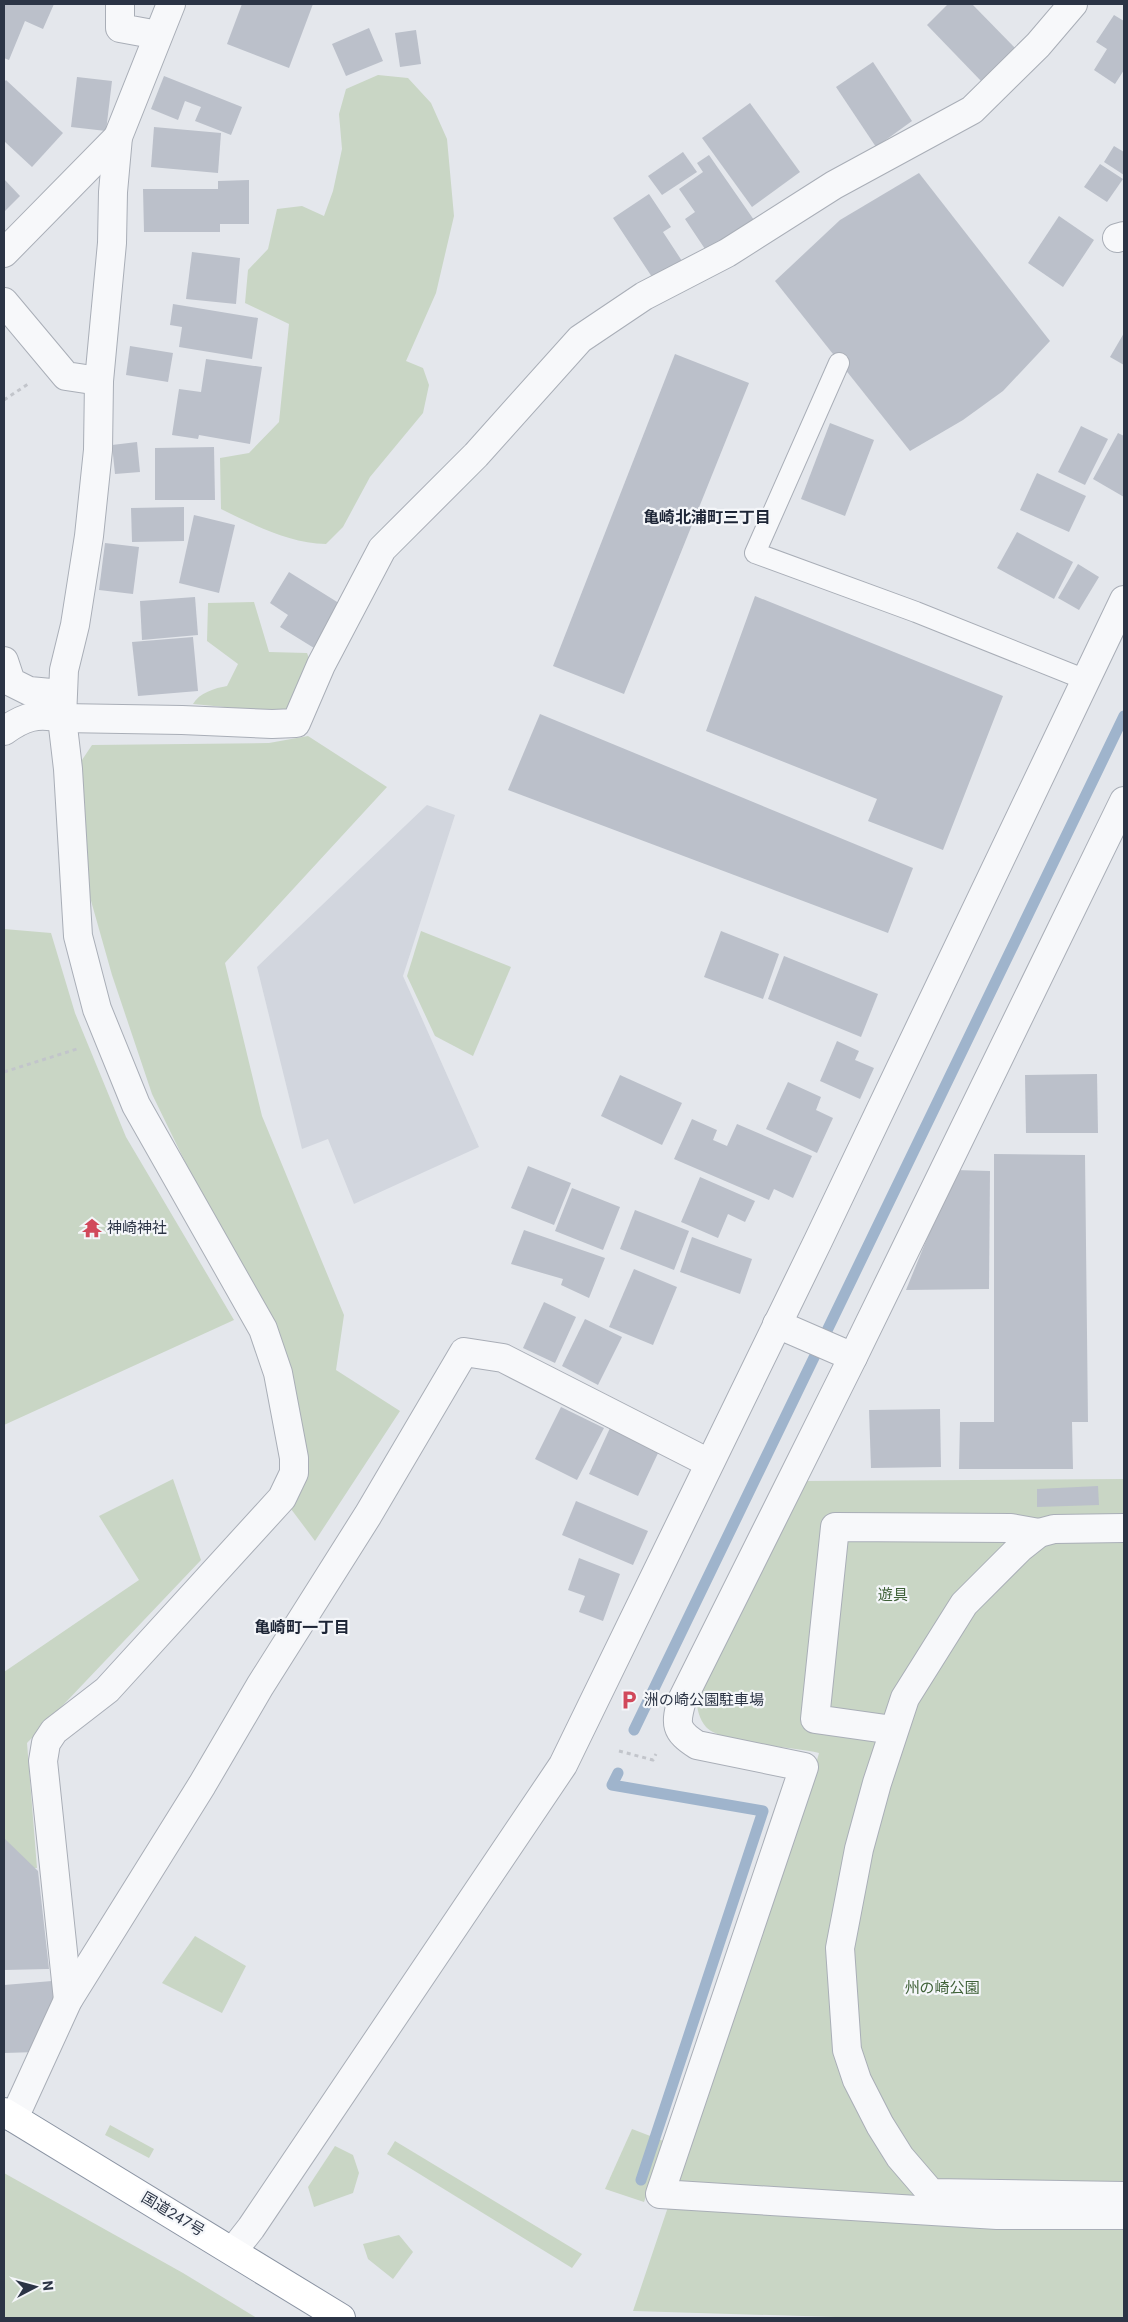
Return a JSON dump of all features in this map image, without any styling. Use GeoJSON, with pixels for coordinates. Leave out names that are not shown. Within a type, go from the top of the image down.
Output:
{"type":"FeatureCollection","features":[{"type":"Feature","properties":{"kind":"highway","name":"国道247号"},"geometry":{"type":"LineString","coordinates":[[9,2115],[341,2318]]}},
{"type":"Feature","properties":{"kind":"street"},"geometry":{"type":"LineString","coordinates":[[120,4],[120,28],[158,35]]}},
{"type":"Feature","properties":{"kind":"street"},"geometry":{"type":"LineString","coordinates":[[68,2000],[43,1761],[46,1743],[54,1731],[107,1690],[282,1498],[294,1474],[294,1458],[278,1373],[263,1329],[189,1202],[136,1105],[108,1039],[78,936],[68,769],[62,706],[64,670],[75,625],[89,536],[98,450],[99,381],[112,243],[112,192],[118,137],[171,4]]}},
{"type":"Feature","properties":{"kind":"street"},"geometry":{"type":"LineString","coordinates":[[4,662],[11,682],[62,706],[182,720],[272,724],[296,723],[321,665],[382,550],[476,455],[580,339],[644,296],[726,254],[834,185],[972,110],[1038,45],[1073,4]]}},
{"type":"Feature","properties":{"kind":"street"},"geometry":{"type":"LineString","coordinates":[[4,253],[118,137]]}},
{"type":"Feature","properties":{"kind":"street"},"geometry":{"type":"LineString","coordinates":[[4,302],[66,376],[99,381]]}},
{"type":"Feature","properties":{"kind":"street"},"geometry":{"type":"LineString","coordinates":[[233,2251],[257,2219],[563,1765],[1124,600]]}},
{"type":"Feature","properties":{"kind":"street"},"geometry":{"type":"LineString","coordinates":[[4,730],[21,719],[44,714],[62,706]]}},
{"type":"Feature","properties":{"kind":"street"},"geometry":{"type":"LineString","coordinates":[[1124,801],[839,1351],[682,1700],[678,1715],[678,1728],[684,1737],[697,1745],[804,1767],[660,2194],[997,2215],[1124,2215]]}},
{"type":"Feature","properties":{"kind":"street"},"geometry":{"type":"LineString","coordinates":[[777,1324],[839,1351]]}},
{"type":"Feature","properties":{"kind":"street"},"geometry":{"type":"LineString","coordinates":[[9,2115],[68,2000],[202,1785],[260,1686],[368,1515],[464,1352],[503,1358],[709,1463]]}},
{"type":"Feature","properties":{"kind":"street"},"geometry":{"type":"LineString","coordinates":[[893,1730],[815,1719],[835,1527],[1011,1528],[1039,1533]]}},
{"type":"Feature","properties":{"kind":"street"},"geometry":{"type":"LineString","coordinates":[[1124,1528],[1054,1528],[1039,1533],[1020,1548],[964,1604],[905,1698],[893,1730],[867,1780],[859,1849],[840,1948],[840,1972],[848,2050],[857,2080],[880,2125],[900,2157],[931,2193],[1124,2196]]}},
{"type":"Feature","properties":{"kind":"lane"},"geometry":{"type":"LineString","coordinates":[[840,363],[755,552],[916,612],[1086,680]]}},
{"type":"Feature","properties":{"kind":"path"},"geometry":{"type":"LineString","coordinates":[[4,1072],[108,1039]]}},
{"type":"Feature","properties":{"kind":"path"},"geometry":{"type":"LineString","coordinates":[[619,1751],[641,1757]]}},
{"type":"Feature","properties":{"kind":"shaded area"},"geometry":{"type":"Polygon","coordinates":[[[427,805],[455,815],[403,976],[479,1147],[354,1204],[328,1139],[302,1149],[257,967],[427,805]]]}},
{"type":"Feature","properties":{"kind":"green space"},"geometry":{"type":"Polygon","coordinates":[[[378,75],[408,78],[431,103],[447,139],[454,216],[436,293],[406,361],[423,368],[429,385],[423,413],[370,477],[343,527],[326,544],[312,543],[285,537],[221,509],[220,458],[249,453],[279,422],[289,324],[245,303],[248,270],[268,249],[277,209],[302,206],[324,216],[333,191],[342,149],[339,114],[346,89],[378,75]]]}},
{"type":"Feature","properties":{"kind":"green space"},"geometry":{"type":"Polygon","coordinates":[[[254,602],[269,652],[307,653],[312,666],[288,713],[193,704],[203,694],[227,686],[238,664],[207,641],[208,603],[254,602]]]}},
{"type":"Feature","properties":{"kind":"green space"},"geometry":{"type":"Polygon","coordinates":[[[308,736],[387,787],[225,963],[262,1116],[344,1315],[336,1370],[400,1411],[315,1541],[291,1509],[302,1430],[244,1283],[152,1094],[112,975],[86,883],[78,766],[92,745],[269,743],[308,736]]]}},
{"type":"Feature","properties":{"kind":"green space","name":"神崎神社"},"geometry":{"type":"Polygon","coordinates":[[[4,929],[51,933],[75,1013],[126,1137],[234,1320],[4,1425],[4,929]]]}},
{"type":"Feature","properties":{"kind":"green space"},"geometry":{"type":"Polygon","coordinates":[[[421,931],[511,967],[473,1056],[435,1036],[407,976],[421,931]]]}},
{"type":"Feature","properties":{"kind":"green space"},"geometry":{"type":"Polygon","coordinates":[[[173,1479],[201,1560],[27,1743],[37,1868],[4,1871],[4,1672],[139,1580],[99,1516],[173,1479]]]}},
{"type":"Feature","properties":{"kind":"green space","name":"州の崎公園"},"geometry":{"type":"Polygon","coordinates":[[[1124,1479],[1124,2318],[869,2318],[633,2311],[811,1782],[819,1753],[727,1738],[715,1733],[706,1727],[702,1720],[696,1698],[803,1481],[1124,1479]]]}},
{"type":"Feature","properties":{"kind":"green space"},"geometry":{"type":"Polygon","coordinates":[[[195,1936],[246,1966],[222,2013],[162,1983],[195,1936]]]}},
{"type":"Feature","properties":{"kind":"green space"},"geometry":{"type":"Polygon","coordinates":[[[110,2125],[154,2149],[149,2158],[105,2135],[110,2125]]]}},
{"type":"Feature","properties":{"kind":"green space"},"geometry":{"type":"Polygon","coordinates":[[[632,2129],[666,2142],[644,2202],[605,2189],[632,2129]]]}},
{"type":"Feature","properties":{"kind":"green space"},"geometry":{"type":"Polygon","coordinates":[[[395,2141],[582,2254],[572,2268],[387,2154],[395,2141]]]}},
{"type":"Feature","properties":{"kind":"green space"},"geometry":{"type":"Polygon","coordinates":[[[335,2146],[353,2155],[359,2173],[353,2193],[314,2207],[308,2187],[335,2146]]]}},
{"type":"Feature","properties":{"kind":"green space"},"geometry":{"type":"Polygon","coordinates":[[[4,2173],[183,2273],[257,2318],[4,2318],[4,2173]]]}},
{"type":"Feature","properties":{"kind":"green space"},"geometry":{"type":"Polygon","coordinates":[[[399,2235],[413,2252],[393,2279],[368,2259],[363,2244],[399,2235]]]}},
{"type":"Feature","properties":{"kind":"building"},"geometry":{"type":"Polygon","coordinates":[[[4,4],[54,4],[43,29],[25,21],[9,60],[4,58],[4,4]]]}},
{"type":"Feature","properties":{"kind":"building"},"geometry":{"type":"Polygon","coordinates":[[[242,4],[313,4],[289,68],[227,44],[242,4]]]}},
{"type":"Feature","properties":{"kind":"building"},"geometry":{"type":"Polygon","coordinates":[[[948,4],[972,4],[1016,49],[982,82],[927,25],[948,4]]]}},
{"type":"Feature","properties":{"kind":"building"},"geometry":{"type":"Polygon","coordinates":[[[1114,15],[1124,21],[1124,70],[1115,84],[1094,70],[1107,49],[1096,42],[1114,15]]]}},
{"type":"Feature","properties":{"kind":"building"},"geometry":{"type":"Polygon","coordinates":[[[369,28],[383,61],[346,76],[332,44],[369,28]]]}},
{"type":"Feature","properties":{"kind":"building"},"geometry":{"type":"Polygon","coordinates":[[[416,30],[421,64],[400,67],[395,33],[416,30]]]}},
{"type":"Feature","properties":{"kind":"building"},"geometry":{"type":"Polygon","coordinates":[[[873,62],[912,121],[876,147],[836,87],[873,62]]]}},
{"type":"Feature","properties":{"kind":"building"},"geometry":{"type":"Polygon","coordinates":[[[164,76],[242,107],[231,135],[195,121],[201,107],[185,101],[178,120],[151,109],[164,76]]]}},
{"type":"Feature","properties":{"kind":"building"},"geometry":{"type":"Polygon","coordinates":[[[77,77],[112,81],[106,131],[71,127],[77,77]]]}},
{"type":"Feature","properties":{"kind":"building"},"geometry":{"type":"Polygon","coordinates":[[[6,80],[63,133],[32,167],[4,141],[4,82],[6,80]]]}},
{"type":"Feature","properties":{"kind":"building"},"geometry":{"type":"Polygon","coordinates":[[[750,103],[800,172],[752,207],[702,138],[750,103]]]}},
{"type":"Feature","properties":{"kind":"building"},"geometry":{"type":"Polygon","coordinates":[[[154,127],[221,133],[218,173],[151,167],[154,127]]]}},
{"type":"Feature","properties":{"kind":"building"},"geometry":{"type":"Polygon","coordinates":[[[1114,146],[1124,152],[1124,175],[1104,162],[1114,146]]]}},
{"type":"Feature","properties":{"kind":"building"},"geometry":{"type":"Polygon","coordinates":[[[683,152],[697,172],[662,195],[648,176],[683,152]]]}},
{"type":"Feature","properties":{"kind":"building"},"geometry":{"type":"Polygon","coordinates":[[[709,155],[754,220],[707,252],[685,219],[695,212],[679,189],[703,172],[697,163],[709,155]]]}},
{"type":"Feature","properties":{"kind":"building"},"geometry":{"type":"Polygon","coordinates":[[[1100,164],[1123,179],[1107,202],[1084,187],[1100,164]]]}},
{"type":"Feature","properties":{"kind":"building"},"geometry":{"type":"Polygon","coordinates":[[[919,173],[1050,341],[1003,391],[963,420],[910,451],[775,281],[840,220],[919,173]]]}},
{"type":"Feature","properties":{"kind":"building"},"geometry":{"type":"Polygon","coordinates":[[[4,179],[20,196],[4,212],[4,179]]]}},
{"type":"Feature","properties":{"kind":"building"},"geometry":{"type":"Polygon","coordinates":[[[249,180],[249,224],[220,224],[220,232],[144,232],[143,189],[218,189],[218,181],[249,180]]]}},
{"type":"Feature","properties":{"kind":"building"},"geometry":{"type":"Polygon","coordinates":[[[649,194],[671,227],[663,232],[682,261],[654,280],[613,218],[649,194]]]}},
{"type":"Feature","properties":{"kind":"building"},"geometry":{"type":"Polygon","coordinates":[[[1059,216],[1094,240],[1063,287],[1028,263],[1059,216]]]}},
{"type":"Feature","properties":{"kind":"building"},"geometry":{"type":"Polygon","coordinates":[[[192,252],[240,258],[236,304],[186,299],[192,252]]]}},
{"type":"Feature","properties":{"kind":"building"},"geometry":{"type":"Polygon","coordinates":[[[173,304],[258,318],[252,359],[179,347],[182,327],[170,325],[173,304]]]}},
{"type":"Feature","properties":{"kind":"building"},"geometry":{"type":"Polygon","coordinates":[[[1124,333],[1124,365],[1110,357],[1124,333]]]}},
{"type":"Feature","properties":{"kind":"building"},"geometry":{"type":"Polygon","coordinates":[[[130,346],[173,353],[168,382],[126,375],[130,346]]]}},
{"type":"Feature","properties":{"kind":"building"},"geometry":{"type":"Polygon","coordinates":[[[675,354],[749,383],[624,694],[553,666],[675,354]]]}},
{"type":"Feature","properties":{"kind":"building"},"geometry":{"type":"Polygon","coordinates":[[[206,359],[262,367],[250,444],[199,435],[198,439],[172,435],[179,389],[201,392],[206,359]]]}},
{"type":"Feature","properties":{"kind":"building"},"geometry":{"type":"Polygon","coordinates":[[[830,423],[874,440],[845,516],[801,499],[830,423]]]}},
{"type":"Feature","properties":{"kind":"building"},"geometry":{"type":"Polygon","coordinates":[[[1081,426],[1108,439],[1085,485],[1058,472],[1081,426]]]}},
{"type":"Feature","properties":{"kind":"building"},"geometry":{"type":"Polygon","coordinates":[[[1118,433],[1124,436],[1124,497],[1093,479],[1118,433]]]}},
{"type":"Feature","properties":{"kind":"building"},"geometry":{"type":"Polygon","coordinates":[[[137,442],[140,472],[115,474],[112,445],[137,442]]]}},
{"type":"Feature","properties":{"kind":"building"},"geometry":{"type":"Polygon","coordinates":[[[214,447],[215,500],[155,500],[155,448],[214,447]]]}},
{"type":"Feature","properties":{"kind":"building"},"geometry":{"type":"Polygon","coordinates":[[[1037,473],[1086,496],[1069,532],[1020,510],[1037,473]]]}},
{"type":"Feature","properties":{"kind":"building"},"geometry":{"type":"Polygon","coordinates":[[[184,507],[184,541],[132,542],[131,508],[184,507]]]}},
{"type":"Feature","properties":{"kind":"building"},"geometry":{"type":"Polygon","coordinates":[[[194,515],[235,525],[219,593],[179,583],[194,515]]]}},
{"type":"Feature","properties":{"kind":"building"},"geometry":{"type":"Polygon","coordinates":[[[1017,532],[1073,562],[1054,599],[997,568],[1017,532]]]}},
{"type":"Feature","properties":{"kind":"building"},"geometry":{"type":"Polygon","coordinates":[[[105,543],[139,547],[133,594],[99,590],[105,543]]]}},
{"type":"Feature","properties":{"kind":"building"},"geometry":{"type":"Polygon","coordinates":[[[1078,564],[1099,577],[1079,610],[1058,598],[1078,564]]]}},
{"type":"Feature","properties":{"kind":"building"},"geometry":{"type":"Polygon","coordinates":[[[289,572],[342,605],[314,648],[280,627],[288,615],[270,603],[289,572]]]}},
{"type":"Feature","properties":{"kind":"building"},"geometry":{"type":"Polygon","coordinates":[[[755,596],[1003,696],[943,850],[868,821],[877,799],[706,731],[755,596]]]}},
{"type":"Feature","properties":{"kind":"building"},"geometry":{"type":"Polygon","coordinates":[[[195,597],[198,635],[142,640],[140,601],[195,597]]]}},
{"type":"Feature","properties":{"kind":"building"},"geometry":{"type":"Polygon","coordinates":[[[193,637],[198,691],[138,696],[132,642],[193,637]]]}},
{"type":"Feature","properties":{"kind":"building"},"geometry":{"type":"Polygon","coordinates":[[[540,714],[913,868],[888,933],[508,790],[540,714]]]}},
{"type":"Feature","properties":{"kind":"building"},"geometry":{"type":"Polygon","coordinates":[[[721,931],[779,954],[763,999],[704,977],[721,931]]]}},
{"type":"Feature","properties":{"kind":"building"},"geometry":{"type":"Polygon","coordinates":[[[784,956],[878,994],[861,1037],[768,999],[784,956]]]}},
{"type":"Feature","properties":{"kind":"building"},"geometry":{"type":"Polygon","coordinates":[[[837,1041],[859,1051],[855,1060],[874,1068],[860,1099],[820,1081],[837,1041]]]}},
{"type":"Feature","properties":{"kind":"building"},"geometry":{"type":"Polygon","coordinates":[[[1097,1074],[1098,1133],[1026,1133],[1025,1075],[1097,1074]]]}},
{"type":"Feature","properties":{"kind":"building"},"geometry":{"type":"Polygon","coordinates":[[[620,1075],[682,1103],[662,1145],[601,1116],[620,1075]]]}},
{"type":"Feature","properties":{"kind":"building"},"geometry":{"type":"Polygon","coordinates":[[[788,1082],[821,1097],[816,1110],[833,1118],[817,1153],[766,1129],[788,1082]]]}},
{"type":"Feature","properties":{"kind":"building"},"geometry":{"type":"Polygon","coordinates":[[[692,1119],[717,1130],[713,1140],[727,1146],[737,1124],[812,1156],[793,1198],[774,1189],[769,1200],[674,1159],[692,1119]]]}},
{"type":"Feature","properties":{"kind":"building"},"geometry":{"type":"Polygon","coordinates":[[[994,1154],[1085,1155],[1088,1422],[1072,1422],[1073,1469],[959,1469],[960,1422],[994,1422],[994,1154]]]}},
{"type":"Feature","properties":{"kind":"building"},"geometry":{"type":"Polygon","coordinates":[[[528,1166],[571,1183],[554,1225],[511,1208],[528,1166]]]}},
{"type":"Feature","properties":{"kind":"building"},"geometry":{"type":"Polygon","coordinates":[[[955,1170],[990,1171],[989,1289],[906,1290],[955,1170]]]}},
{"type":"Feature","properties":{"kind":"building"},"geometry":{"type":"Polygon","coordinates":[[[700,1177],[755,1201],[745,1222],[728,1214],[718,1238],[681,1222],[700,1177]]]}},
{"type":"Feature","properties":{"kind":"building"},"geometry":{"type":"Polygon","coordinates":[[[572,1188],[620,1207],[603,1250],[555,1231],[572,1188]]]}},
{"type":"Feature","properties":{"kind":"building"},"geometry":{"type":"Polygon","coordinates":[[[635,1210],[689,1231],[674,1270],[620,1249],[635,1210]]]}},
{"type":"Feature","properties":{"kind":"building"},"geometry":{"type":"Polygon","coordinates":[[[524,1230],[605,1258],[589,1298],[561,1285],[563,1279],[511,1264],[524,1230]]]}},
{"type":"Feature","properties":{"kind":"building"},"geometry":{"type":"Polygon","coordinates":[[[692,1237],[752,1259],[740,1294],[680,1272],[692,1237]]]}},
{"type":"Feature","properties":{"kind":"building"},"geometry":{"type":"Polygon","coordinates":[[[634,1269],[677,1287],[653,1345],[609,1327],[634,1269]]]}},
{"type":"Feature","properties":{"kind":"building"},"geometry":{"type":"Polygon","coordinates":[[[544,1302],[576,1317],[555,1363],[523,1348],[544,1302]]]}},
{"type":"Feature","properties":{"kind":"building"},"geometry":{"type":"Polygon","coordinates":[[[585,1319],[622,1337],[598,1385],[562,1366],[585,1319]]]}},
{"type":"Feature","properties":{"kind":"building"},"geometry":{"type":"Polygon","coordinates":[[[561,1407],[604,1428],[577,1480],[535,1459],[561,1407]]]}},
{"type":"Feature","properties":{"kind":"building"},"geometry":{"type":"Polygon","coordinates":[[[940,1409],[941,1467],[871,1468],[869,1410],[940,1409]]]}},
{"type":"Feature","properties":{"kind":"building"},"geometry":{"type":"Polygon","coordinates":[[[610,1428],[659,1451],[638,1496],[589,1474],[610,1428]]]}},
{"type":"Feature","properties":{"kind":"building"},"geometry":{"type":"Polygon","coordinates":[[[1098,1486],[1099,1505],[1037,1507],[1037,1489],[1098,1486]]]}},
{"type":"Feature","properties":{"kind":"building"},"geometry":{"type":"Polygon","coordinates":[[[576,1501],[648,1531],[633,1565],[562,1535],[576,1501]]]}},
{"type":"Feature","properties":{"kind":"building"},"geometry":{"type":"Polygon","coordinates":[[[579,1558],[620,1574],[603,1621],[579,1612],[585,1596],[568,1590],[579,1558]]]}},
{"type":"Feature","properties":{"kind":"building"},"geometry":{"type":"Polygon","coordinates":[[[4,1838],[38,1871],[49,1969],[4,1970],[4,1838]]]}},
{"type":"Feature","properties":{"kind":"building"},"geometry":{"type":"Polygon","coordinates":[[[52,1981],[56,2016],[37,2052],[4,2053],[4,1985],[52,1981]]]}},
{"type":"Feature","properties":{"kind":"waterway"},"geometry":{"type":"LineString","coordinates":[[634,1730],[1124,716]]}},
{"type":"Feature","properties":{"kind":"waterway"},"geometry":{"type":"LineString","coordinates":[[618,1773],[612,1785],[763,1811],[641,2180]]}},
{"type":"Feature","properties":{"kind":"place","name":"神崎神社"},"geometry":{"type":"Point","coordinates":[92,1228]}},
{"type":"Feature","properties":{"kind":"place","name":"洲の崎公園駐車場"},"geometry":{"type":"Point","coordinates":[629,1700]}},
{"type":"Feature","properties":{"kind":"district","name":"亀崎北浦町三丁目"},"geometry":{"type":"Point","coordinates":[707,517]}},
{"type":"Feature","properties":{"kind":"district","name":"亀崎町一丁目"},"geometry":{"type":"Point","coordinates":[302,1627]}},
{"type":"Feature","properties":{"kind":"park label","name":"遊具"},"geometry":{"type":"Point","coordinates":[893,1595]}}]}
